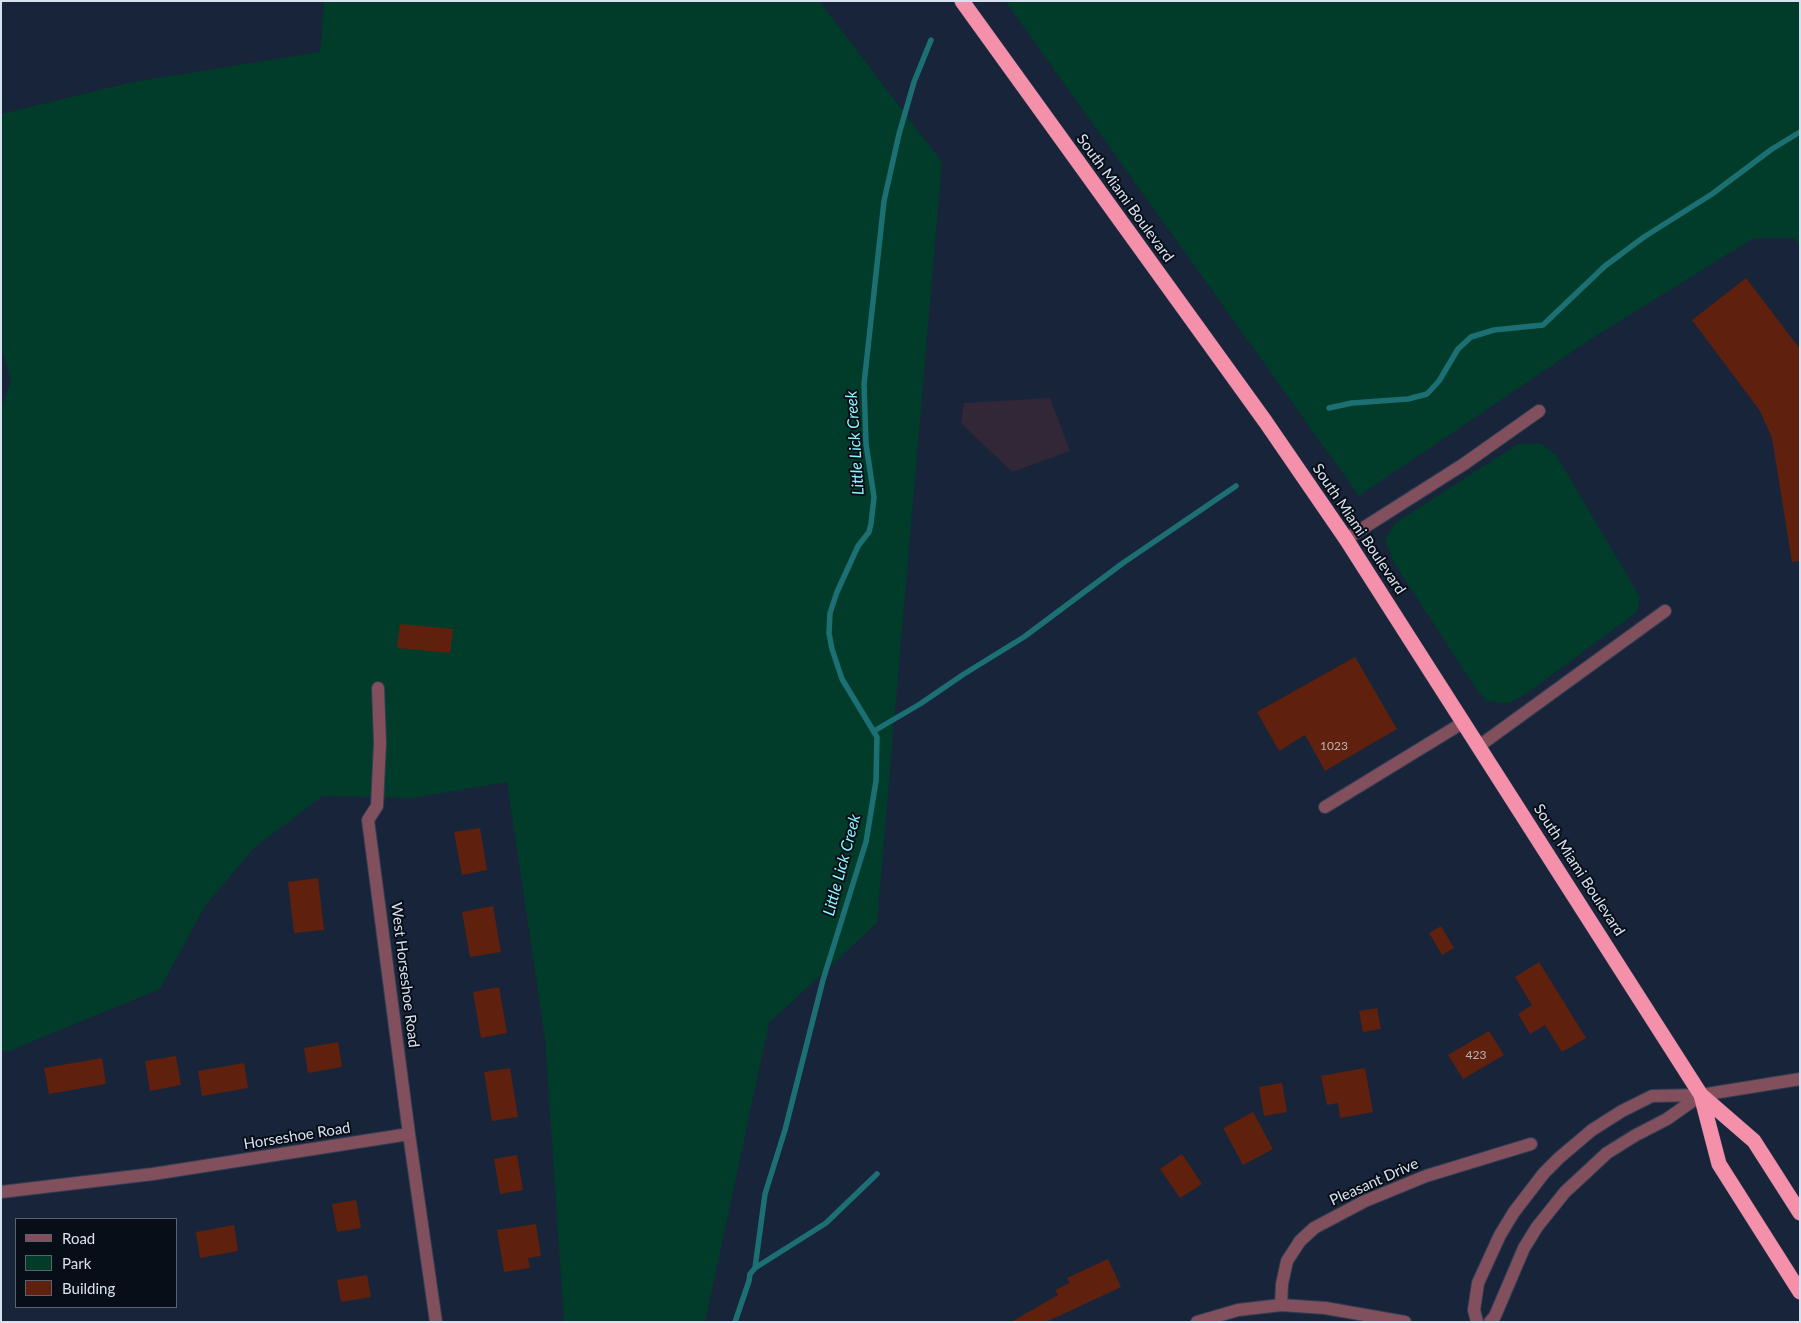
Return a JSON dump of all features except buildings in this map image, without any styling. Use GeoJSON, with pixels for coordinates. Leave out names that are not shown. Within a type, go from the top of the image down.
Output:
{"type":"FeatureCollection","features":[{"type":"Feature","properties":{"kind":"highway","name":"South Miami Boulevard"},"geometry":{"type":"LineString","coordinates":[[962,1],[1260,414],[1346,539],[1700,1095],[1719,1164],[1800,1292]]}},
{"type":"Feature","properties":{"kind":"highway","name":"South Miami Boulevard"},"geometry":{"type":"LineString","coordinates":[[1700,1095],[1754,1141],[1800,1213]]}},
{"type":"Feature","properties":{"kind":"street"},"geometry":{"type":"LineString","coordinates":[[1346,539],[1464,464],[1539,411]]}},
{"type":"Feature","properties":{"kind":"street"},"geometry":{"type":"LineString","coordinates":[[1479,746],[1665,611]]}},
{"type":"Feature","properties":{"kind":"street","name":"West Horseshoe Road"},"geometry":{"type":"LineString","coordinates":[[378,688],[380,743],[377,806],[368,820],[409,1134]]}},
{"type":"Feature","properties":{"kind":"street"},"geometry":{"type":"LineString","coordinates":[[1325,807],[1464,722]]}},
{"type":"Feature","properties":{"kind":"street"},"geometry":{"type":"LineString","coordinates":[[1477,1322],[1474,1310],[1478,1283],[1500,1235],[1530,1191],[1559,1158],[1580,1139],[1606,1120],[1652,1096],[1700,1095],[1800,1079]]}},
{"type":"Feature","properties":{"kind":"street"},"geometry":{"type":"LineString","coordinates":[[1490,1322],[1524,1248],[1537,1227],[1565,1192],[1607,1153],[1666,1119],[1700,1095]]}},
{"type":"Feature","properties":{"kind":"street"},"geometry":{"type":"LineString","coordinates":[[409,1134],[436,1322]]}},
{"type":"Feature","properties":{"kind":"street","name":"Horseshoe Road"},"geometry":{"type":"LineString","coordinates":[[1,1192],[153,1174],[409,1134]]}},
{"type":"Feature","properties":{"kind":"street","name":"Pleasant Drive"},"geometry":{"type":"LineString","coordinates":[[1282,1305],[1282,1284],[1287,1262],[1300,1241],[1314,1228],[1365,1201],[1426,1176],[1532,1144]]}},
{"type":"Feature","properties":{"kind":"street"},"geometry":{"type":"LineString","coordinates":[[1197,1322],[1238,1310],[1282,1305],[1325,1308],[1405,1322]]}},
{"type":"Feature","properties":{"kind":"shaded area"},"geometry":{"type":"Polygon","coordinates":[[[1050,398],[1070,451],[1012,472],[961,423],[964,403],[1050,398]]]}},
{"type":"Feature","properties":{"kind":"green space"},"geometry":{"type":"Polygon","coordinates":[[[324,1],[819,1],[942,162],[877,923],[769,1023],[705,1322],[564,1322],[545,1039],[507,782],[413,798],[323,796],[255,847],[205,906],[160,989],[9,1051],[1,1051],[1,408],[11,381],[1,346],[1,114],[133,82],[320,52],[324,1]]]}},
{"type":"Feature","properties":{"kind":"green space"},"geometry":{"type":"Polygon","coordinates":[[[1005,1],[1800,1],[1800,247],[1793,238],[1754,238],[1591,339],[1359,496],[1005,1]]]}},
{"type":"Feature","properties":{"kind":"green space"},"geometry":{"type":"Polygon","coordinates":[[[1518,444],[1541,444],[1556,455],[1640,597],[1637,612],[1526,694],[1508,703],[1487,701],[1477,690],[1394,563],[1385,540],[1395,523],[1518,444]]]}},
{"type":"Feature","properties":{"kind":"waterway","name":"Little Lick Creek"},"geometry":{"type":"LineString","coordinates":[[735,1322],[750,1274],[755,1268],[765,1194],[785,1130],[823,980],[866,842],[876,781],[877,737],[842,679],[829,633],[830,613],[837,592],[858,546],[869,532],[871,524],[874,497],[866,444],[864,384],[884,201],[899,134],[914,82],[931,40]]}},
{"type":"Feature","properties":{"kind":"waterway"},"geometry":{"type":"LineString","coordinates":[[1329,408],[1352,403],[1408,399],[1427,394],[1439,381],[1458,349],[1471,337],[1494,330],[1543,325],[1605,266],[1644,237],[1712,194],[1772,149],[1800,132]]}},
{"type":"Feature","properties":{"kind":"waterway"},"geometry":{"type":"LineString","coordinates":[[874,731],[920,704],[1024,637],[1123,563],[1236,486]]}},
{"type":"Feature","properties":{"kind":"waterway"},"geometry":{"type":"LineString","coordinates":[[755,1268],[826,1223],[877,1174]]}}]}
